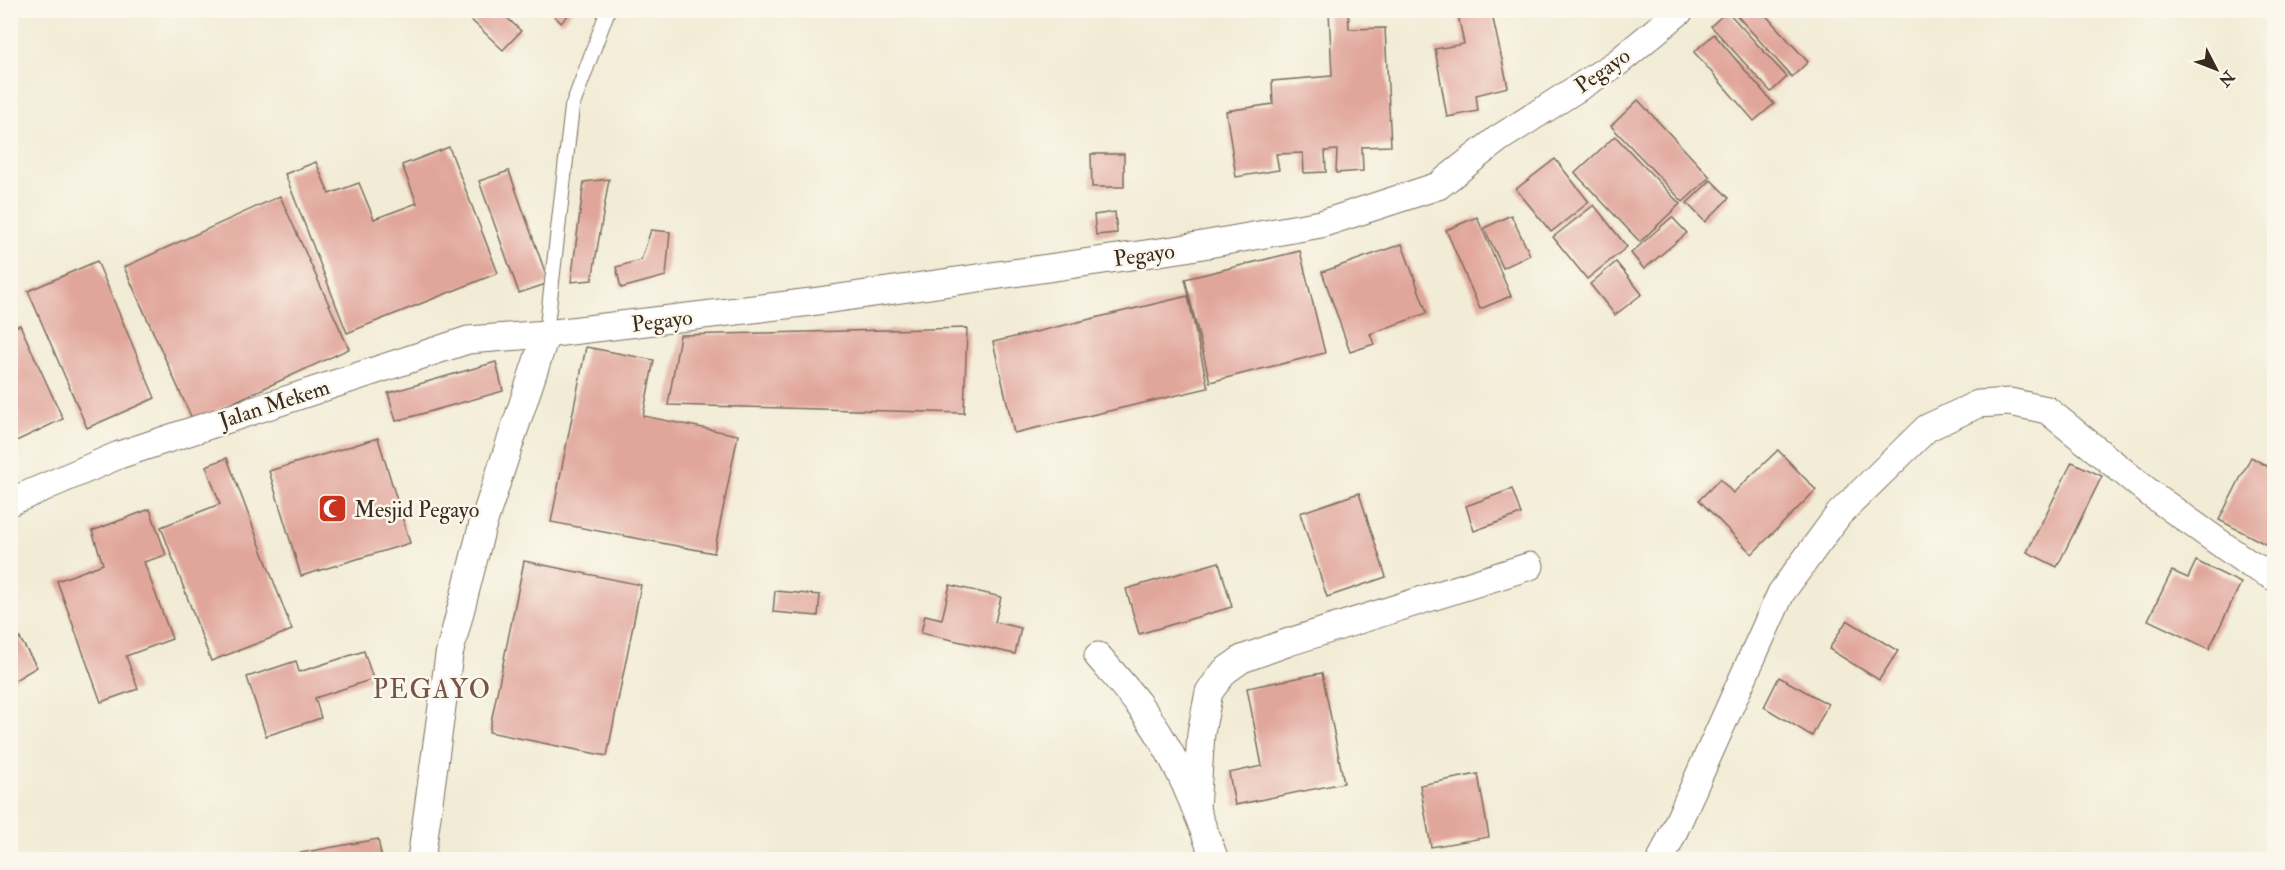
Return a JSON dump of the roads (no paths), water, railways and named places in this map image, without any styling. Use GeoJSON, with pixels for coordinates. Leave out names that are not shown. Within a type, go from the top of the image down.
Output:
{"type":"FeatureCollection","features":[{"type":"Feature","properties":{"kind":"street","name":"Pegayo"},"geometry":{"type":"LineString","coordinates":[[546,334],[811,302],[1180,249],[1321,224],[1438,186],[1498,138],[1617,63],[1681,10]]}},
{"type":"Feature","properties":{"kind":"street","name":"Jalan Mekem"},"geometry":{"type":"LineString","coordinates":[[10,502],[119,455],[468,340],[546,334]]}},
{"type":"Feature","properties":{"kind":"street"},"geometry":{"type":"LineString","coordinates":[[421,860],[449,655],[482,527],[546,334]]}},
{"type":"Feature","properties":{"kind":"street"},"geometry":{"type":"LineString","coordinates":[[1661,860],[1781,593],[1839,514],[1927,428],[1978,404],[2010,402],[2048,410],[2151,494],[2248,563],[2274,577]]}},
{"type":"Feature","properties":{"kind":"street"},"geometry":{"type":"LineString","coordinates":[[1196,808],[1201,733],[1209,692],[1225,671],[1242,659],[1280,645],[1530,566]]}},
{"type":"Feature","properties":{"kind":"street"},"geometry":{"type":"LineString","coordinates":[[1098,656],[1140,706],[1163,740],[1196,808],[1215,860]]}},
{"type":"Feature","properties":{"kind":"lane"},"geometry":{"type":"LineString","coordinates":[[546,334],[572,107],[608,10]]}},
{"type":"Feature","properties":{"kind":"place","name":"Mesjid Pegayo"},"geometry":{"type":"Point","coordinates":[333,509]}},
{"type":"Feature","properties":{"kind":"district","name":"PEGAYO"},"geometry":{"type":"Point","coordinates":[432,689]}}]}
